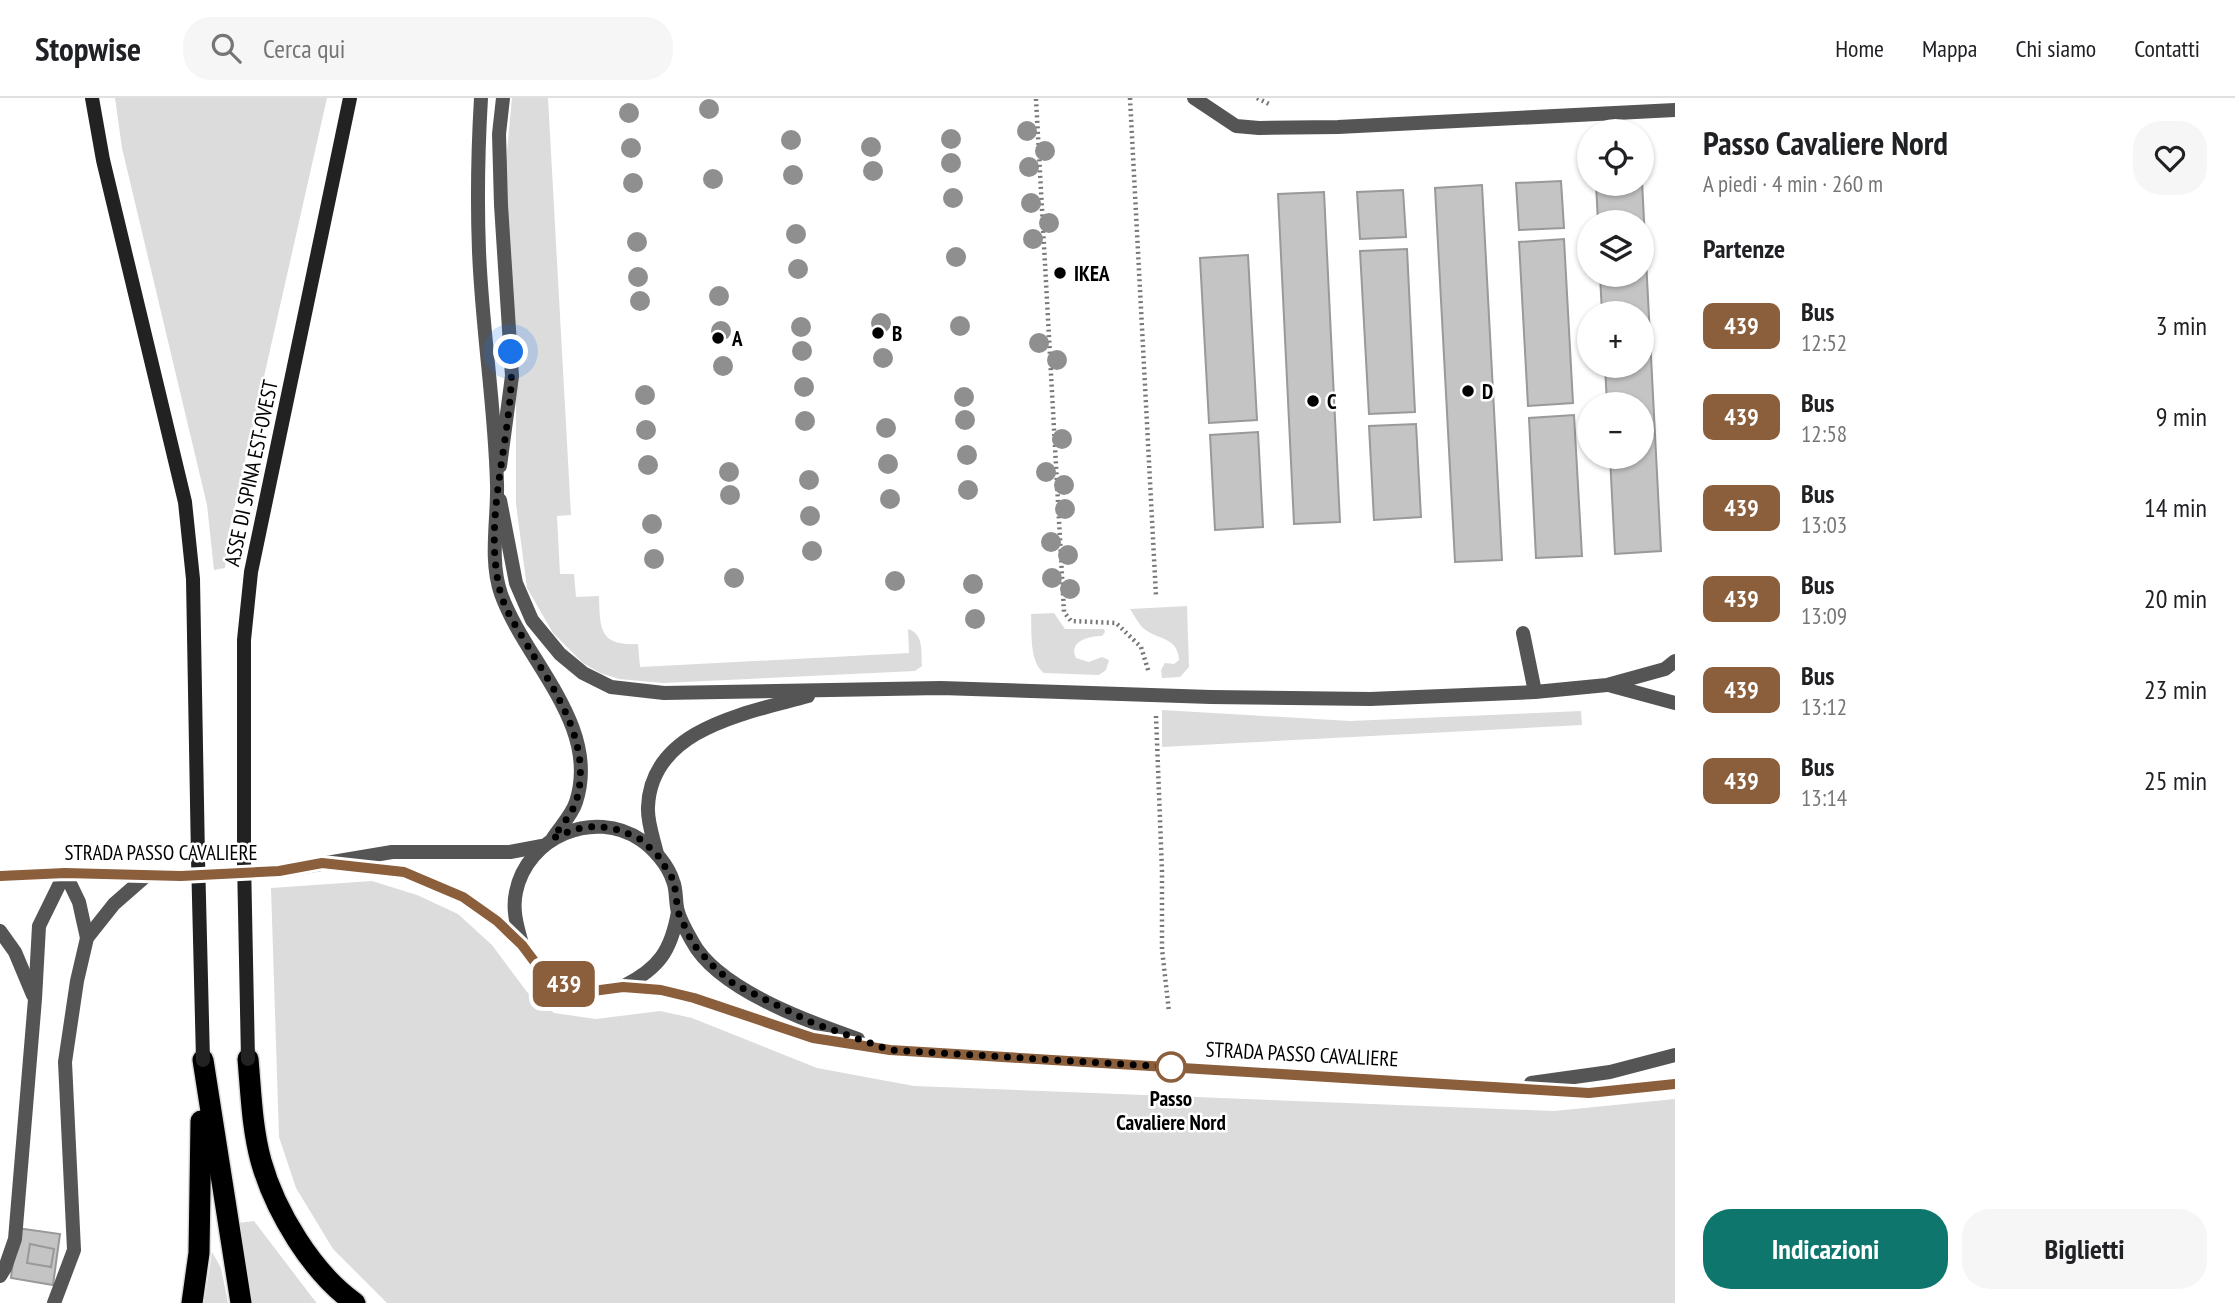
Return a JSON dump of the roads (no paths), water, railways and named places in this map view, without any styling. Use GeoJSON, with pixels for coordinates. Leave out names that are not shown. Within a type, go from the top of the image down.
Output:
{"type":"FeatureCollection","features":[{"type":"Feature","properties":{"kind":"highway"},"geometry":{"type":"LineString","coordinates":[[192,1303],[199,1253],[202,1059]]}},
{"type":"Feature","properties":{"kind":"highway"},"geometry":{"type":"LineString","coordinates":[[202,1059],[241,1303]]}},
{"type":"Feature","properties":{"kind":"highway"},"geometry":{"type":"LineString","coordinates":[[248,1059],[254,1130],[261,1162],[280,1210],[313,1262],[355,1303]]}},
{"type":"Feature","properties":{"kind":"main road","name":"ASSE DI SPINA EST-OVEST"},"geometry":{"type":"LineString","coordinates":[[92,98],[103,160],[185,502],[193,579],[202,1059]]}},
{"type":"Feature","properties":{"kind":"main road","name":"ASSE DI SPINA EST-OVEST"},"geometry":{"type":"LineString","coordinates":[[248,1059],[244,861],[244,640],[251,572],[350,98]]}},
{"type":"Feature","properties":{"kind":"street"},"geometry":{"type":"LineString","coordinates":[[481,98],[478,150],[479,252],[497,484],[495,551],[501,593],[519,631],[562,701],[578,746],[582,772],[575,804],[548,842],[525,867],[515,892],[514,919],[522,945]]}},
{"type":"Feature","properties":{"kind":"street"},"geometry":{"type":"LineString","coordinates":[[503,98],[499,134],[500,205],[512,376],[497,484],[516,583],[532,620],[559,654],[583,673],[611,687],[664,693],[941,688],[1370,699],[1535,692],[1607,685],[1665,669],[1675,661]]}},
{"type":"Feature","properties":{"kind":"street"},"geometry":{"type":"LineString","coordinates":[[1194,98],[1236,126],[1259,128],[1338,127],[1675,110]]}},
{"type":"Feature","properties":{"kind":"street"},"geometry":{"type":"LineString","coordinates":[[1523,633],[1535,692]]}},
{"type":"Feature","properties":{"kind":"street"},"geometry":{"type":"LineString","coordinates":[[1607,685],[1675,703]]}},
{"type":"Feature","properties":{"kind":"street"},"geometry":{"type":"LineString","coordinates":[[657,854],[648,808],[654,778],[666,756],[687,739],[734,717],[826,691]]}},
{"type":"Feature","properties":{"kind":"street"},"geometry":{"type":"LineString","coordinates":[[548,842],[575,829],[597,826],[620,830],[640,839],[657,854],[674,881],[678,912],[693,944],[715,968],[734,984],[813,1023],[890,1050]]}},
{"type":"Feature","properties":{"kind":"street","name":"STRADA PASSO CAVALIERE"},"geometry":{"type":"LineString","coordinates":[[0,876],[65,873],[146,876],[279,871],[393,852],[510,852],[548,842]]}},
{"type":"Feature","properties":{"kind":"street"},"geometry":{"type":"LineString","coordinates":[[322,863],[404,872],[463,897],[497,921],[522,945],[540,969],[565,985],[593,991],[623,987],[661,990],[694,998],[813,1038],[890,1050]]}},
{"type":"Feature","properties":{"kind":"street"},"geometry":{"type":"LineString","coordinates":[[65,873],[79,902],[87,938]]}},
{"type":"Feature","properties":{"kind":"street"},"geometry":{"type":"LineString","coordinates":[[0,1276],[15,1239],[39,926],[65,873]]}},
{"type":"Feature","properties":{"kind":"street"},"geometry":{"type":"LineString","coordinates":[[54,1303],[74,1250],[65,1062],[77,981],[87,938],[114,904],[146,876]]}},
{"type":"Feature","properties":{"kind":"street"},"geometry":{"type":"LineString","coordinates":[[623,987],[645,975],[662,958],[673,936],[678,912]]}},
{"type":"Feature","properties":{"kind":"street"},"geometry":{"type":"LineString","coordinates":[[0,932],[15,952],[35,999]]}},
{"type":"Feature","properties":{"kind":"street","name":"STRADA PASSO CAVALIERE"},"geometry":{"type":"LineString","coordinates":[[890,1050],[1502,1087]]}},
{"type":"Feature","properties":{"kind":"street"},"geometry":{"type":"LineString","coordinates":[[1502,1087],[1610,1072],[1675,1055]]}},
{"type":"Feature","properties":{"kind":"street"},"geometry":{"type":"LineString","coordinates":[[1502,1087],[1589,1093],[1675,1084]]}},
{"type":"Feature","properties":{"kind":"place","name":"IKEA"},"geometry":{"type":"Point","coordinates":[1060,273]}},
{"type":"Feature","properties":{"kind":"place","name":"B"},"geometry":{"type":"Point","coordinates":[878,333]}},
{"type":"Feature","properties":{"kind":"place","name":"A"},"geometry":{"type":"Point","coordinates":[718,338]}},
{"type":"Feature","properties":{"kind":"place","name":"D"},"geometry":{"type":"Point","coordinates":[1468,391]}},
{"type":"Feature","properties":{"kind":"place","name":"C"},"geometry":{"type":"Point","coordinates":[1313,401]}},
{"type":"Feature","properties":{"kind":"place","name":"Passo Cavaliere Nord"},"geometry":{"type":"Point","coordinates":[1171,1067]}}]}
